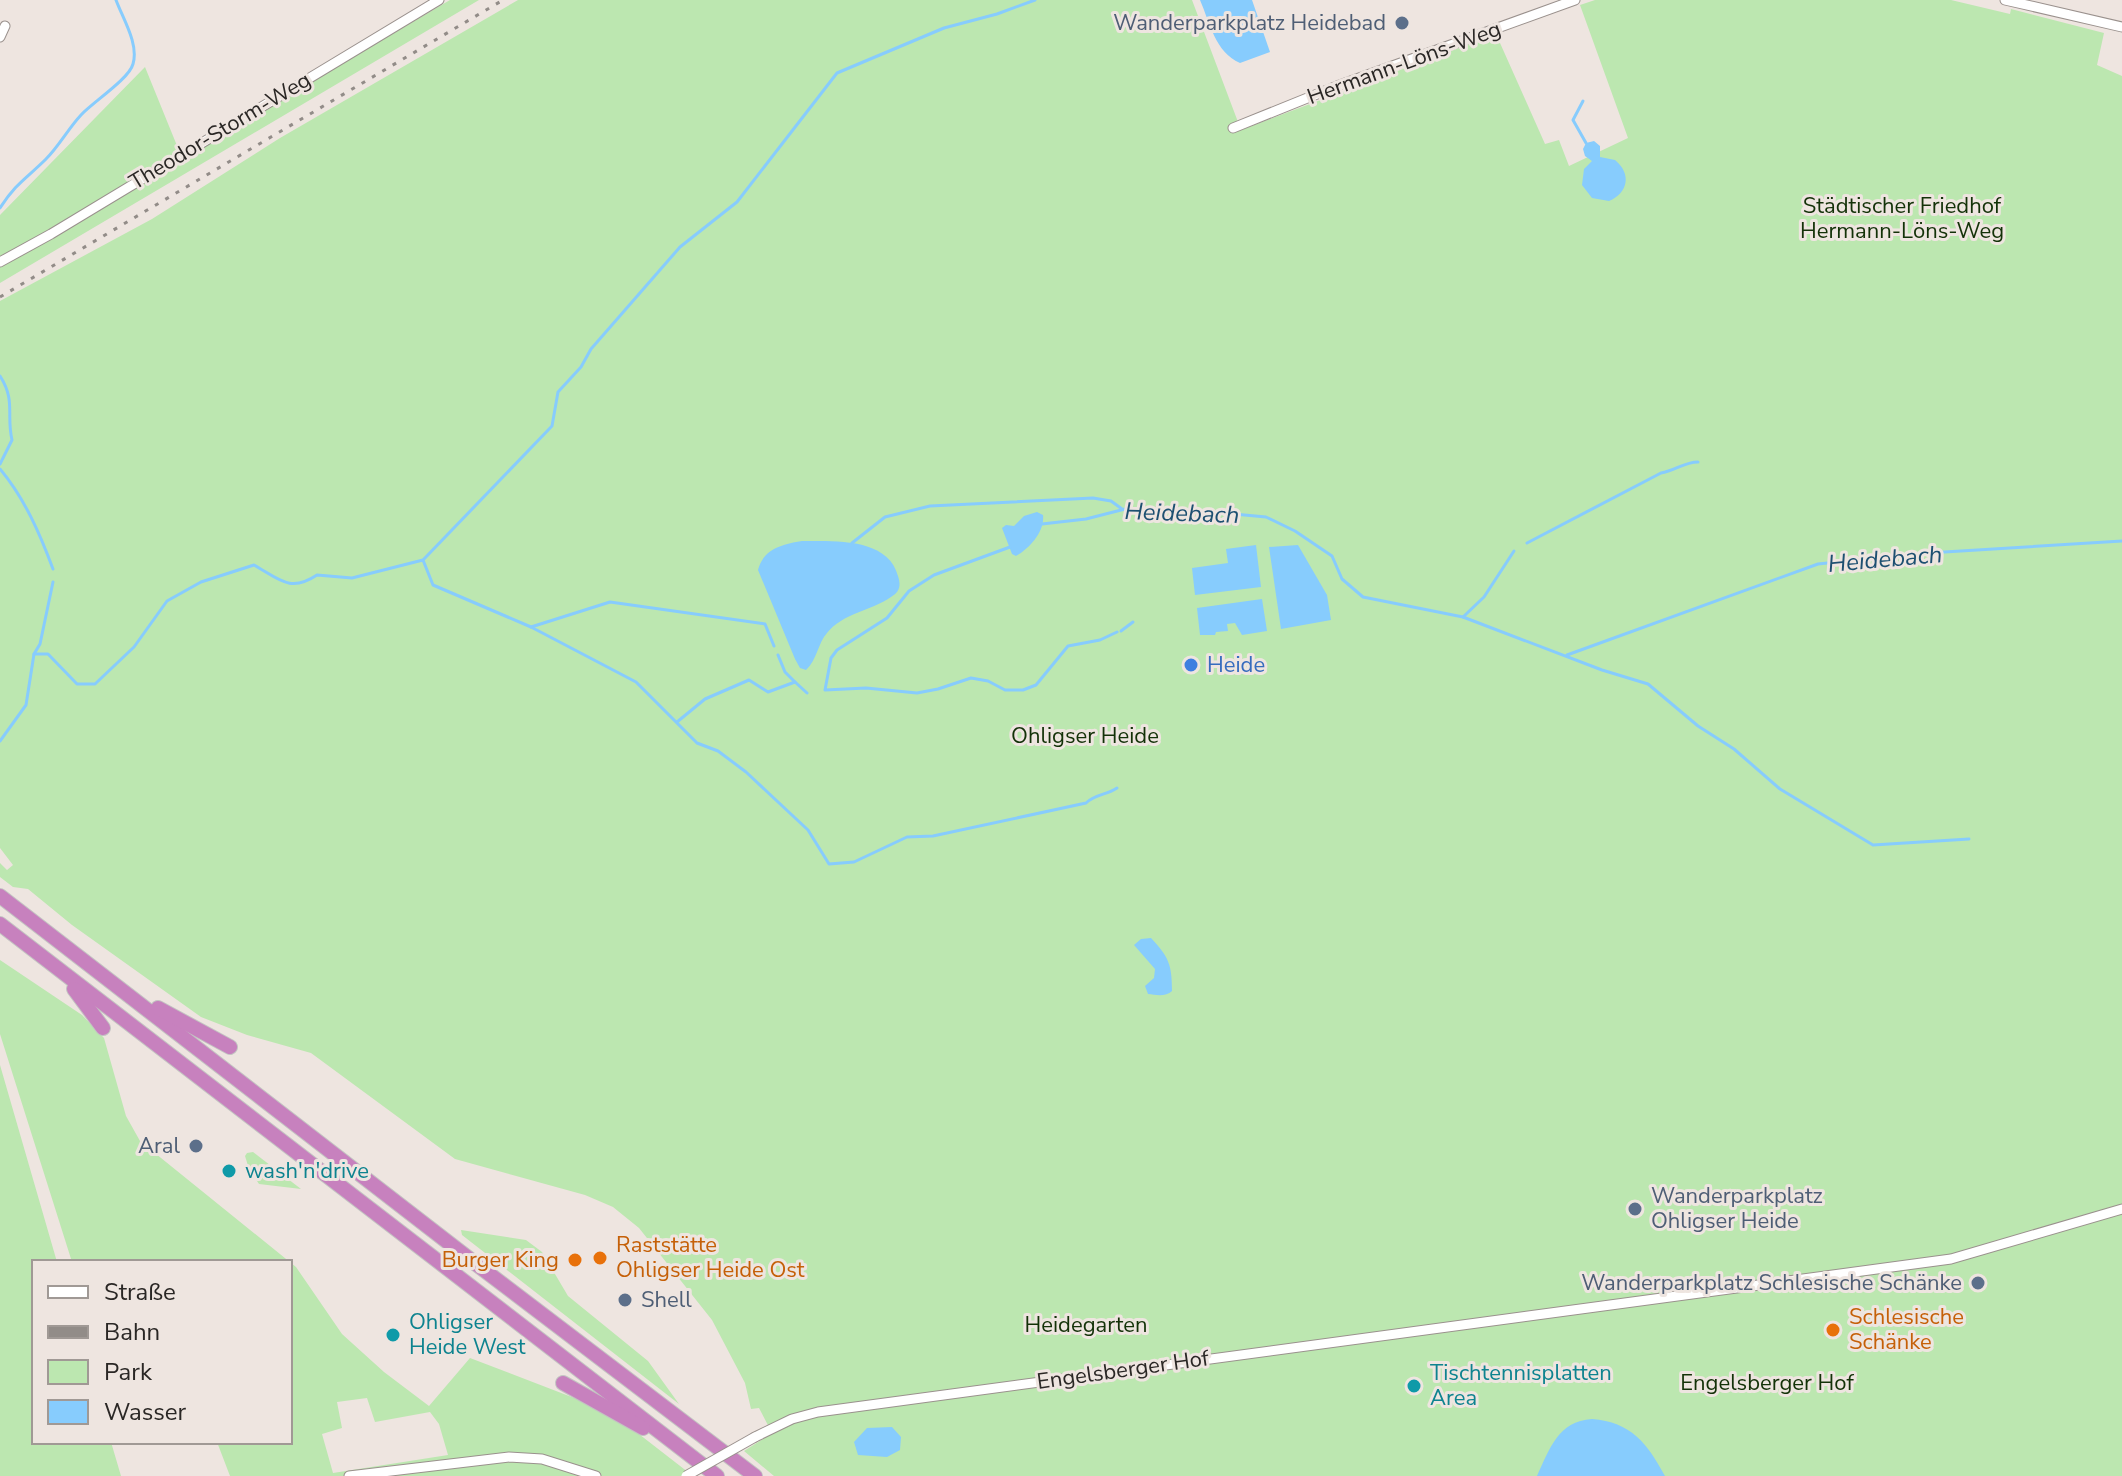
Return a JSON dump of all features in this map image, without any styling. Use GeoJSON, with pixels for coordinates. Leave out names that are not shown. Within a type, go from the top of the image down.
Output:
{"type":"FeatureCollection","features":[{"type":"Feature","properties":{"kind":"highway"},"geometry":{"type":"LineString","coordinates":[[0,896],[751,1473]]}},
{"type":"Feature","properties":{"kind":"highway"},"geometry":{"type":"LineString","coordinates":[[0,924],[717,1476]]}},
{"type":"Feature","properties":{"kind":"highway"},"geometry":{"type":"LineString","coordinates":[[27,945],[80,996],[103,1028]]}},
{"type":"Feature","properties":{"kind":"highway"},"geometry":{"type":"LineString","coordinates":[[119,987],[230,1047]]}},
{"type":"Feature","properties":{"kind":"highway"},"geometry":{"type":"LineString","coordinates":[[563,1383],[692,1455]]}},
{"type":"Feature","properties":{"kind":"highway"},"geometry":{"type":"LineString","coordinates":[[706,1425],[751,1473]]}},
{"type":"Feature","properties":{"kind":"street","name":"Theodor-Storm-Weg"},"geometry":{"type":"LineString","coordinates":[[0,262],[439,0]]}},
{"type":"Feature","properties":{"kind":"street","name":"Hermann-Löns-Weg"},"geometry":{"type":"LineString","coordinates":[[1233,128],[1350,81],[1575,0]]}},
{"type":"Feature","properties":{"kind":"street"},"geometry":{"type":"LineString","coordinates":[[2005,0],[2122,27]]}},
{"type":"Feature","properties":{"kind":"street"},"geometry":{"type":"LineString","coordinates":[[0,37],[5,26]]}},
{"type":"Feature","properties":{"kind":"street","name":"Engelsberger Hof"},"geometry":{"type":"LineString","coordinates":[[686,1476],[792,1419],[833,1410],[1965,1256],[2122,1209]]}},
{"type":"Feature","properties":{"kind":"street"},"geometry":{"type":"LineString","coordinates":[[349,1476],[509,1457],[542,1459],[596,1476]]}},
{"type":"Feature","properties":{"kind":"green space"},"geometry":{"type":"Polygon","coordinates":[[[450,0],[479,0],[0,283],[0,215],[145,67],[182,158],[450,0]]]}},
{"type":"Feature","properties":{"kind":"green space","name":"Ohligser Heide"},"geometry":{"type":"Polygon","coordinates":[[[518,0],[1192,0],[1241,130],[1496,34],[1545,144],[1559,140],[1569,166],[1628,138],[1580,5],[1595,0],[1951,0],[2010,14],[2011,9],[2104,33],[2097,65],[2122,76],[2122,1476],[774,1476],[744,1451],[772,1433],[759,1408],[751,1409],[745,1383],[712,1320],[639,1228],[613,1207],[585,1195],[455,1159],[311,1053],[247,1035],[201,1017],[72,925],[28,889],[13,887],[0,877],[0,863],[7,870],[13,865],[0,848],[0,301],[152,219],[280,138],[518,0]]]}},
{"type":"Feature","properties":{"kind":"green space"},"geometry":{"type":"Polygon","coordinates":[[[0,960],[82,1015],[104,1038],[126,1116],[140,1141],[288,1260],[71,1260],[0,1034],[0,960]]]}},
{"type":"Feature","properties":{"kind":"green space"},"geometry":{"type":"Polygon","coordinates":[[[0,1065],[56,1260],[32,1260],[32,1444],[112,1444],[121,1476],[0,1476],[0,1065]]]}},
{"type":"Feature","properties":{"kind":"green space"},"geometry":{"type":"Polygon","coordinates":[[[253,1152],[301,1189],[259,1184],[245,1156],[253,1152]]]}},
{"type":"Feature","properties":{"kind":"green space"},"geometry":{"type":"Polygon","coordinates":[[[461,1230],[526,1240],[542,1252],[568,1296],[648,1361],[679,1404],[462,1235],[461,1230]]]}},
{"type":"Feature","properties":{"kind":"green space"},"geometry":{"type":"Polygon","coordinates":[[[292,1264],[342,1334],[384,1372],[429,1406],[470,1358],[582,1401],[626,1424],[693,1476],[230,1476],[218,1444],[292,1444],[292,1264]],[[367,1398],[337,1402],[342,1428],[322,1434],[333,1473],[448,1455],[439,1424],[430,1412],[375,1422],[367,1398]]]}},
{"type":"Feature","properties":{"kind":"water"},"geometry":{"type":"Polygon","coordinates":[[[1200,0],[1252,0],[1270,52],[1240,63],[1232,58],[1214,36],[1200,0]]]}},
{"type":"Feature","properties":{"kind":"water"},"geometry":{"type":"Polygon","coordinates":[[[1594,141],[1600,146],[1600,157],[1615,160],[1626,177],[1624,188],[1609,201],[1592,198],[1582,185],[1584,169],[1592,161],[1585,156],[1583,149],[1586,143],[1594,141]]]}},
{"type":"Feature","properties":{"kind":"water"},"geometry":{"type":"Polygon","coordinates":[[[1037,512],[1043,515],[1039,533],[1021,553],[1016,556],[1012,554],[1002,528],[1014,526],[1024,516],[1037,512]]]}},
{"type":"Feature","properties":{"kind":"water"},"geometry":{"type":"Polygon","coordinates":[[[802,541],[843,542],[871,548],[892,563],[899,582],[894,595],[834,626],[824,637],[806,670],[800,668],[795,659],[758,570],[769,552],[802,541]]]}},
{"type":"Feature","properties":{"kind":"water"},"geometry":{"type":"Polygon","coordinates":[[[1256,545],[1261,587],[1195,595],[1192,568],[1228,563],[1226,549],[1256,545]]]}},
{"type":"Feature","properties":{"kind":"water"},"geometry":{"type":"Polygon","coordinates":[[[1298,545],[1327,595],[1331,620],[1281,629],[1269,547],[1298,545]]]}},
{"type":"Feature","properties":{"kind":"water"},"geometry":{"type":"Polygon","coordinates":[[[1262,599],[1267,631],[1242,635],[1235,623],[1227,624],[1228,631],[1200,635],[1197,608],[1262,599]]]}},
{"type":"Feature","properties":{"kind":"water"},"geometry":{"type":"Polygon","coordinates":[[[1151,938],[1166,956],[1170,968],[1172,991],[1167,994],[1148,994],[1145,986],[1154,978],[1155,969],[1134,945],[1141,939],[1151,938]]]}},
{"type":"Feature","properties":{"kind":"water"},"geometry":{"type":"Polygon","coordinates":[[[1592,1419],[1617,1425],[1636,1436],[1665,1476],[1537,1476],[1556,1438],[1571,1425],[1592,1419]]]}},
{"type":"Feature","properties":{"kind":"water"},"geometry":{"type":"Polygon","coordinates":[[[892,1427],[901,1437],[900,1450],[887,1457],[858,1455],[854,1442],[867,1428],[892,1427]]]}},
{"type":"Feature","properties":{"kind":"waterway"},"geometry":{"type":"LineString","coordinates":[[0,208],[51,154],[81,115],[130,70],[134,48],[116,0]]}},
{"type":"Feature","properties":{"kind":"waterway"},"geometry":{"type":"LineString","coordinates":[[424,559],[552,426],[558,392],[581,367],[591,349],[680,247],[737,202],[837,73],[944,28],[1035,0]]}},
{"type":"Feature","properties":{"kind":"waterway"},"geometry":{"type":"LineString","coordinates":[[1583,101],[1573,120],[1586,143]]}},
{"type":"Feature","properties":{"kind":"waterway"},"geometry":{"type":"LineString","coordinates":[[0,376],[8,393],[12,440],[0,464]]}},
{"type":"Feature","properties":{"kind":"waterway"},"geometry":{"type":"LineString","coordinates":[[1527,543],[1661,473],[1698,462]]}},
{"type":"Feature","properties":{"kind":"waterway"},"geometry":{"type":"LineString","coordinates":[[0,469],[31,517],[53,569]]}},
{"type":"Feature","properties":{"kind":"waterway"},"geometry":{"type":"LineString","coordinates":[[852,543],[885,517],[930,506],[1093,498],[1111,501],[1122,509]]}},
{"type":"Feature","properties":{"kind":"waterway","name":"Heidebach"},"geometry":{"type":"LineString","coordinates":[[1042,524],[1086,519],[1125,509],[1180,509],[1266,517],[1295,531],[1332,556],[1342,579],[1363,597],[1463,617],[1602,670],[1648,684],[1698,726],[1734,749],[1780,789],[1873,845],[1969,839]]}},
{"type":"Feature","properties":{"kind":"waterway","name":"Heidebach"},"geometry":{"type":"LineString","coordinates":[[1567,655],[1818,564],[1912,554],[2122,541]]}},
{"type":"Feature","properties":{"kind":"waterway"},"geometry":{"type":"LineString","coordinates":[[1010,547],[934,575],[909,591],[887,618],[837,650],[831,658],[825,690],[866,688],[917,693],[971,678],[988,681],[1005,690],[1023,690],[1036,685],[1068,646],[1100,640],[1117,632]]}},
{"type":"Feature","properties":{"kind":"waterway"},"geometry":{"type":"LineString","coordinates":[[1463,617],[1484,597],[1514,551]]}},
{"type":"Feature","properties":{"kind":"waterway"},"geometry":{"type":"LineString","coordinates":[[34,654],[48,654],[77,684],[95,684],[134,647],[167,601],[201,582],[254,565],[285,582],[299,583],[317,575],[352,578],[423,560],[433,585],[531,627],[636,682],[697,743],[718,751],[746,772],[808,830],[829,864],[854,862],[907,837],[933,836],[1086,803],[1117,788]]}},
{"type":"Feature","properties":{"kind":"waterway"},"geometry":{"type":"LineString","coordinates":[[0,741],[26,705],[34,654],[40,644],[53,582]]}},
{"type":"Feature","properties":{"kind":"waterway"},"geometry":{"type":"LineString","coordinates":[[531,627],[610,602],[765,624],[774,646]]}},
{"type":"Feature","properties":{"kind":"waterway"},"geometry":{"type":"LineString","coordinates":[[1121,631],[1133,622]]}},
{"type":"Feature","properties":{"kind":"waterway"},"geometry":{"type":"LineString","coordinates":[[778,655],[785,672],[795,682]]}},
{"type":"Feature","properties":{"kind":"waterway","name":"Heidebach"},"geometry":{"type":"LineString","coordinates":[[677,722],[705,699],[749,680],[768,692],[795,682],[807,693]]}},
{"type":"Feature","properties":{"kind":"railway"},"geometry":{"type":"LineString","coordinates":[[0,297],[503,0]]}},
{"type":"Feature","properties":{"kind":"place","name":"Wanderparkplatz Heidebad"},"geometry":{"type":"Point","coordinates":[1402,23]}},
{"type":"Feature","properties":{"kind":"place","name":"Heide"},"geometry":{"type":"Point","coordinates":[1191,665]}},
{"type":"Feature","properties":{"kind":"place","name":"Aral"},"geometry":{"type":"Point","coordinates":[196,1146]}},
{"type":"Feature","properties":{"kind":"place","name":"wash'n'drive"},"geometry":{"type":"Point","coordinates":[229,1171]}},
{"type":"Feature","properties":{"kind":"place","name":"Wanderparkplatz Ohligser Heide"},"geometry":{"type":"Point","coordinates":[1635,1209]}},
{"type":"Feature","properties":{"kind":"place","name":"Raststätte Ohligser Heide Ost"},"geometry":{"type":"Point","coordinates":[600,1258]}},
{"type":"Feature","properties":{"kind":"place","name":"Burger King"},"geometry":{"type":"Point","coordinates":[575,1260]}},
{"type":"Feature","properties":{"kind":"place","name":"Wanderparkplatz Schlesische Schänke"},"geometry":{"type":"Point","coordinates":[1978,1283]}},
{"type":"Feature","properties":{"kind":"place","name":"Shell"},"geometry":{"type":"Point","coordinates":[625,1300]}},
{"type":"Feature","properties":{"kind":"place","name":"Schlesische Schänke"},"geometry":{"type":"Point","coordinates":[1833,1330]}},
{"type":"Feature","properties":{"kind":"place","name":"Ohligser Heide West"},"geometry":{"type":"Point","coordinates":[393,1335]}},
{"type":"Feature","properties":{"kind":"place","name":"Tischtennisplatten Area"},"geometry":{"type":"Point","coordinates":[1414,1386]}},
{"type":"Feature","properties":{"kind":"park label","name":"Städtischer Friedhof Hermann-Löns-Weg"},"geometry":{"type":"Point","coordinates":[1902,218]}},
{"type":"Feature","properties":{"kind":"park label","name":"Heidegarten"},"geometry":{"type":"Point","coordinates":[1086,1325]}}]}
